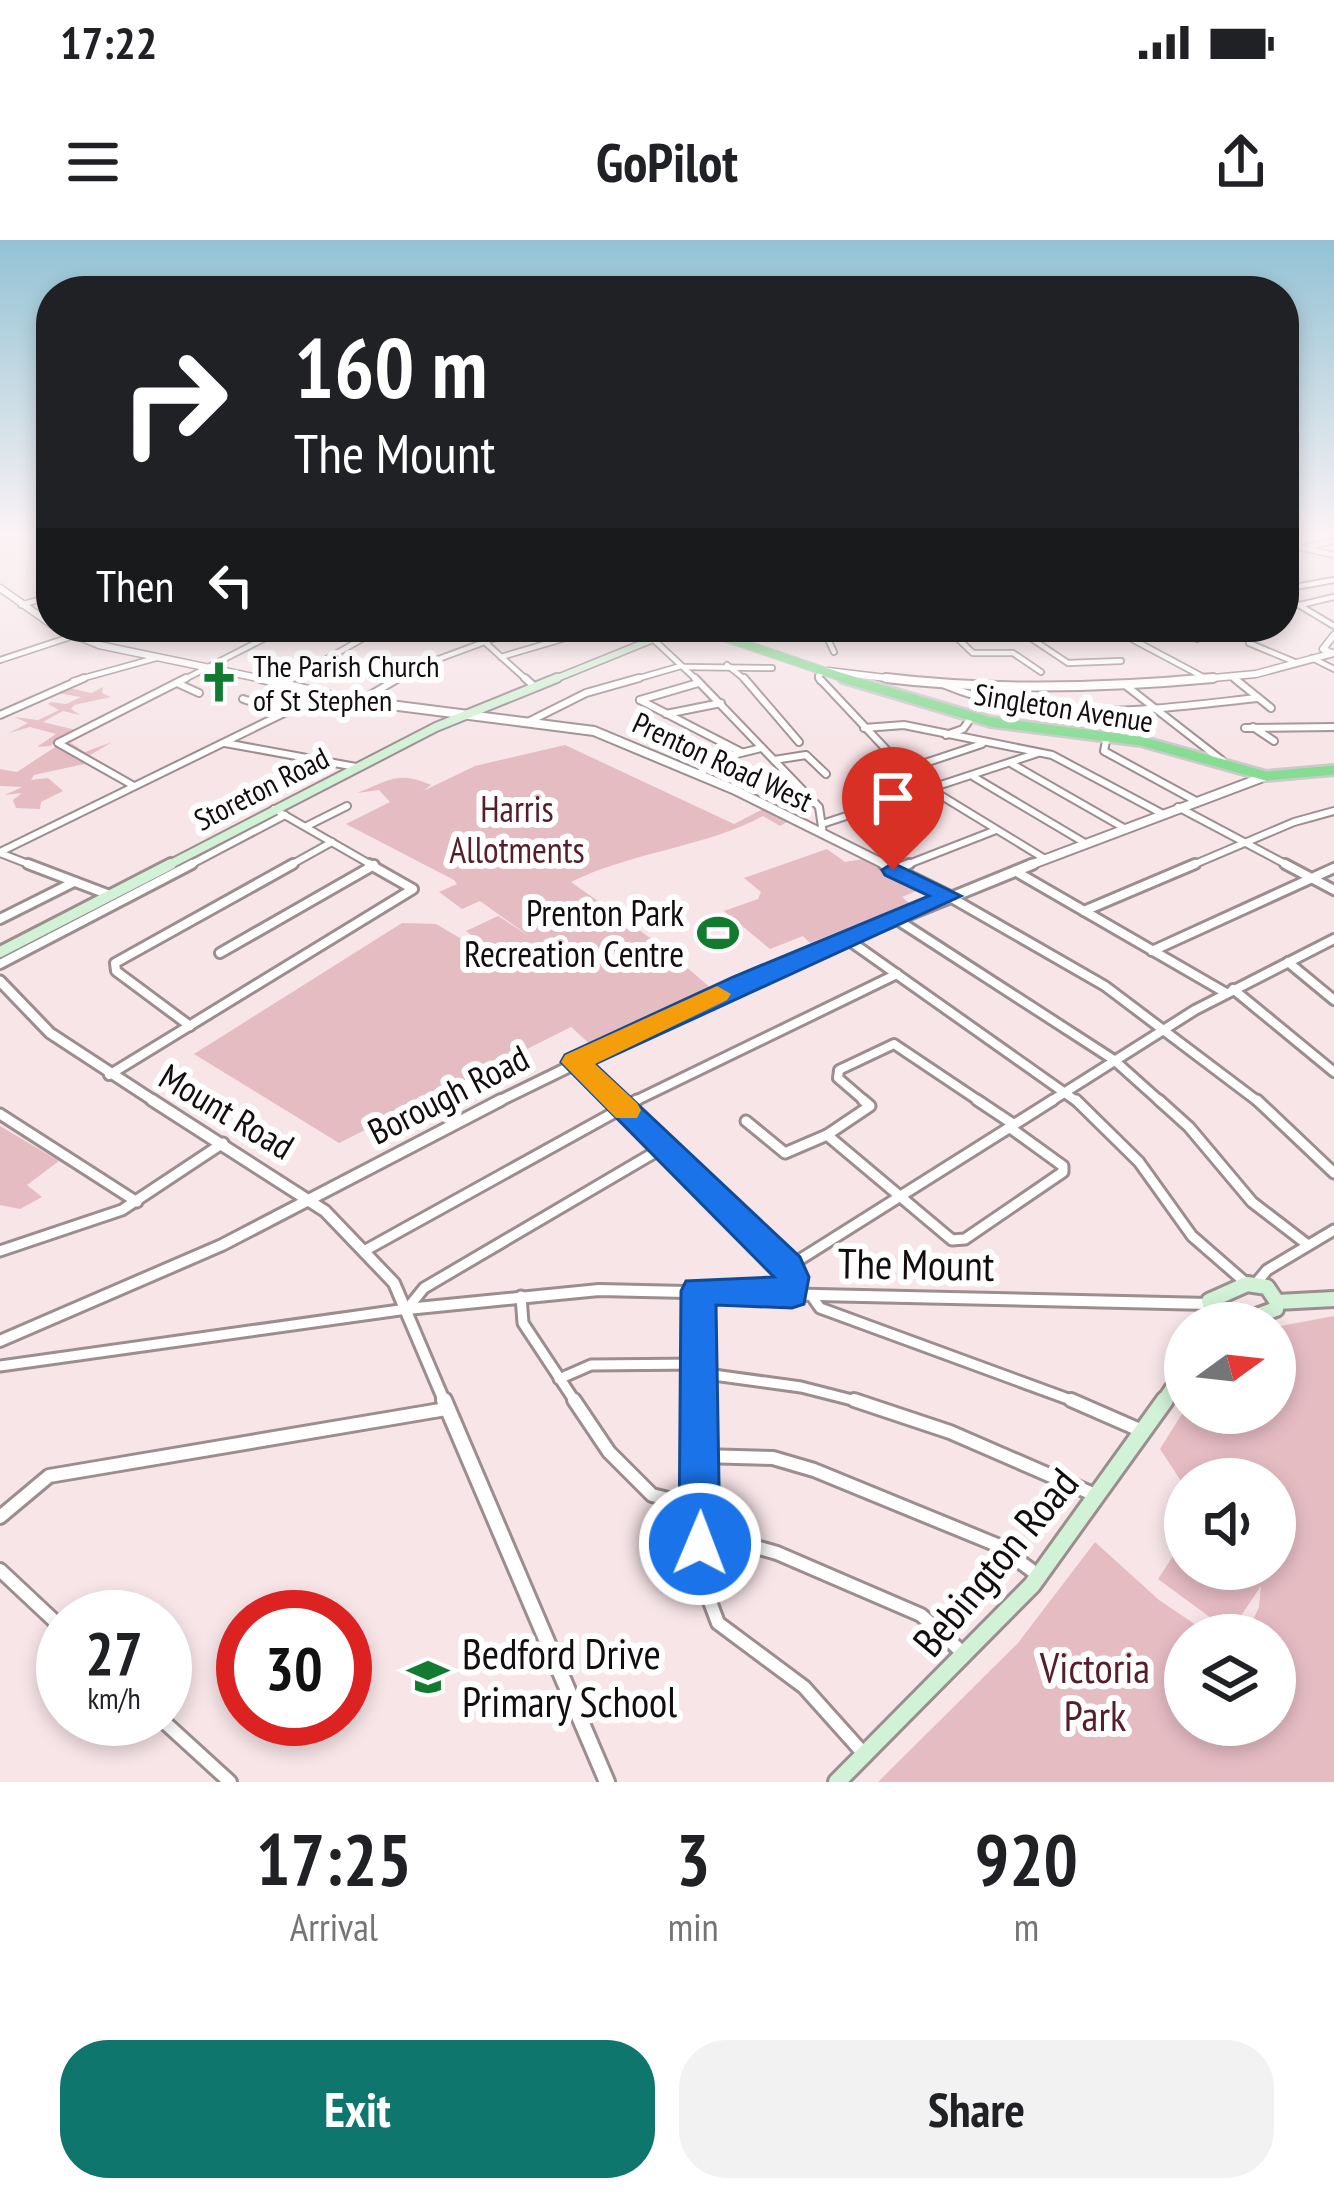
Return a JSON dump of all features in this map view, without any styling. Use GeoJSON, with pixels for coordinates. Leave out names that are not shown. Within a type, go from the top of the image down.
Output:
{"type":"FeatureCollection","features":[{"type":"Feature","properties":{"kind":"highway","name":"Singleton Avenue"},"geometry":{"type":"LineString","coordinates":[[736,642],[825,671],[875,681],[971,718],[1107,736],[1266,776]]}},
{"type":"Feature","properties":{"kind":"highway","name":"Borough Road"},"geometry":{"type":"LineString","coordinates":[[1266,776],[1334,770]]}},
{"type":"Feature","properties":{"kind":"main road","name":"Storeton Road"},"geometry":{"type":"LineString","coordinates":[[0,952],[356,767],[463,716],[483,714],[535,687],[646,642]]}},
{"type":"Feature","properties":{"kind":"main road"},"geometry":{"type":"LineString","coordinates":[[1214,1302],[1252,1283],[1275,1294],[1277,1302],[1334,1300]]}},
{"type":"Feature","properties":{"kind":"main road","name":"Bebington Road"},"geometry":{"type":"LineString","coordinates":[[837,1782],[966,1657],[1040,1576],[1100,1498],[1164,1400]]}},
{"type":"Feature","properties":{"kind":"street"},"geometry":{"type":"LineString","coordinates":[[1299,606],[1334,631],[1323,649],[1333,653]]}},
{"type":"Feature","properties":{"kind":"street"},"geometry":{"type":"LineString","coordinates":[[0,660],[55,642]]}},
{"type":"Feature","properties":{"kind":"street"},"geometry":{"type":"LineString","coordinates":[[99,642],[212,666],[281,689],[463,716]]}},
{"type":"Feature","properties":{"kind":"street"},"geometry":{"type":"LineString","coordinates":[[134,786],[58,743],[258,642]]}},
{"type":"Feature","properties":{"kind":"street"},"geometry":{"type":"LineString","coordinates":[[243,699],[259,704],[358,642]]}},
{"type":"Feature","properties":{"kind":"street"},"geometry":{"type":"LineString","coordinates":[[359,702],[417,667],[477,642]]}},
{"type":"Feature","properties":{"kind":"street"},"geometry":{"type":"LineString","coordinates":[[484,642],[535,687]]}},
{"type":"Feature","properties":{"kind":"street"},"geometry":{"type":"LineString","coordinates":[[501,657],[552,642]]}},
{"type":"Feature","properties":{"kind":"street"},"geometry":{"type":"LineString","coordinates":[[656,642],[819,807],[824,829],[1040,752]]}},
{"type":"Feature","properties":{"kind":"street"},"geometry":{"type":"LineString","coordinates":[[829,642],[834,652]]}},
{"type":"Feature","properties":{"kind":"street"},"geometry":{"type":"LineString","coordinates":[[962,642],[974,653],[1013,652],[1041,672]]}},
{"type":"Feature","properties":{"kind":"street"},"geometry":{"type":"LineString","coordinates":[[1036,642],[1068,663],[1121,662]]}},
{"type":"Feature","properties":{"kind":"street"},"geometry":{"type":"LineString","coordinates":[[1139,642],[1206,679]]}},
{"type":"Feature","properties":{"kind":"street"},"geometry":{"type":"LineString","coordinates":[[1250,643],[1297,663]]}},
{"type":"Feature","properties":{"kind":"street"},"geometry":{"type":"LineString","coordinates":[[875,681],[1125,685],[1232,676],[1333,653]]}},
{"type":"Feature","properties":{"kind":"street"},"geometry":{"type":"LineString","coordinates":[[0,716],[69,682],[163,657]]}},
{"type":"Feature","properties":{"kind":"street"},"geometry":{"type":"LineString","coordinates":[[1312,658],[1334,669]]}},
{"type":"Feature","properties":{"kind":"street"},"geometry":{"type":"LineString","coordinates":[[727,665],[754,686],[799,742]]}},
{"type":"Feature","properties":{"kind":"street"},"geometry":{"type":"LineString","coordinates":[[528,722],[586,693],[682,666],[772,668]]}},
{"type":"Feature","properties":{"kind":"street"},"geometry":{"type":"LineString","coordinates":[[825,671],[818,676],[820,682],[904,770],[1046,859]]}},
{"type":"Feature","properties":{"kind":"street"},"geometry":{"type":"LineString","coordinates":[[1232,676],[1271,708]]}},
{"type":"Feature","properties":{"kind":"street"},"geometry":{"type":"LineString","coordinates":[[698,682],[640,700],[741,752]]}},
{"type":"Feature","properties":{"kind":"street"},"geometry":{"type":"LineString","coordinates":[[176,683],[200,694]]}},
{"type":"Feature","properties":{"kind":"street"},"geometry":{"type":"LineString","coordinates":[[946,685],[988,700],[1038,708],[1155,708],[1258,698]]}},
{"type":"Feature","properties":{"kind":"street"},"geometry":{"type":"LineString","coordinates":[[1125,685],[1224,762]]}},
{"type":"Feature","properties":{"kind":"street"},"geometry":{"type":"LineString","coordinates":[[0,853],[321,694]]}},
{"type":"Feature","properties":{"kind":"street"},"geometry":{"type":"LineString","coordinates":[[665,714],[721,703]]}},
{"type":"Feature","properties":{"kind":"street","name":"Prenton Road West"},"geometry":{"type":"LineString","coordinates":[[483,714],[605,734],[824,829],[949,896]]}},
{"type":"Feature","properties":{"kind":"street"},"geometry":{"type":"LineString","coordinates":[[945,735],[963,729],[971,718]]}},
{"type":"Feature","properties":{"kind":"street"},"geometry":{"type":"LineString","coordinates":[[863,728],[904,725],[1040,752],[1060,758],[1161,813]]}},
{"type":"Feature","properties":{"kind":"street"},"geometry":{"type":"LineString","coordinates":[[1282,745],[1249,727],[1334,727]]}},
{"type":"Feature","properties":{"kind":"street"},"geometry":{"type":"LineString","coordinates":[[1107,736],[1104,751],[1195,800]]}},
{"type":"Feature","properties":{"kind":"street"},"geometry":{"type":"LineString","coordinates":[[224,743],[356,767]]}},
{"type":"Feature","properties":{"kind":"street"},"geometry":{"type":"LineString","coordinates":[[904,770],[982,744]]}},
{"type":"Feature","properties":{"kind":"street"},"geometry":{"type":"LineString","coordinates":[[697,774],[741,752],[761,748]]}},
{"type":"Feature","properties":{"kind":"street"},"geometry":{"type":"LineString","coordinates":[[772,760],[806,755],[826,774]]}},
{"type":"Feature","properties":{"kind":"street"},"geometry":{"type":"LineString","coordinates":[[1010,764],[1124,828]]}},
{"type":"Feature","properties":{"kind":"street"},"geometry":{"type":"LineString","coordinates":[[973,776],[1085,843]]}},
{"type":"Feature","properties":{"kind":"street","name":"Borough Road"},"geometry":{"type":"LineString","coordinates":[[0,1341],[152,1278],[575,1062],[846,938],[1266,776]]}},
{"type":"Feature","properties":{"kind":"street"},"geometry":{"type":"LineString","coordinates":[[306,826],[347,806]]}},
{"type":"Feature","properties":{"kind":"street"},"geometry":{"type":"LineString","coordinates":[[1177,807],[1334,890]]}},
{"type":"Feature","properties":{"kind":"street"},"geometry":{"type":"LineString","coordinates":[[109,1075],[413,890],[273,809]]}},
{"type":"Feature","properties":{"kind":"street"},"geometry":{"type":"LineString","coordinates":[[1084,911],[1244,842],[1334,812]]}},
{"type":"Feature","properties":{"kind":"street","name":"Storeton Road"},"geometry":{"type":"LineString","coordinates":[[0,964],[285,815]]}},
{"type":"Feature","properties":{"kind":"street"},"geometry":{"type":"LineString","coordinates":[[893,870],[997,830]]}},
{"type":"Feature","properties":{"kind":"street"},"geometry":{"type":"LineString","coordinates":[[190,1026],[116,971],[115,963],[334,842]]}},
{"type":"Feature","properties":{"kind":"street"},"geometry":{"type":"LineString","coordinates":[[0,853],[107,895]]}},
{"type":"Feature","properties":{"kind":"street"},"geometry":{"type":"LineString","coordinates":[[220,953],[374,865]]}},
{"type":"Feature","properties":{"kind":"street"},"geometry":{"type":"LineString","coordinates":[[1152,951],[1334,868]]}},
{"type":"Feature","properties":{"kind":"street"},"geometry":{"type":"LineString","coordinates":[[1014,870],[1230,991],[1334,1072]]}},
{"type":"Feature","properties":{"kind":"street"},"geometry":{"type":"LineString","coordinates":[[0,919],[15,916],[75,881]]}},
{"type":"Feature","properties":{"kind":"street"},"geometry":{"type":"LineString","coordinates":[[949,896],[1169,1026],[1288,1125],[1334,1173]]}},
{"type":"Feature","properties":{"kind":"street"},"geometry":{"type":"LineString","coordinates":[[894,918],[1114,1060],[1189,1127],[1252,1202],[1308,1245]]}},
{"type":"Feature","properties":{"kind":"street"},"geometry":{"type":"LineString","coordinates":[[846,938],[1066,1090],[1139,1162],[1192,1237],[1252,1283],[1334,1230]]}},
{"type":"Feature","properties":{"kind":"street"},"geometry":{"type":"LineString","coordinates":[[788,1267],[1169,1026],[1334,939]]}},
{"type":"Feature","properties":{"kind":"street"},"geometry":{"type":"LineString","coordinates":[[1288,962],[1334,1000]]}},
{"type":"Feature","properties":{"kind":"street"},"geometry":{"type":"LineString","coordinates":[[364,1251],[623,1107],[897,974]]}},
{"type":"Feature","properties":{"kind":"street","name":"Mount Road"},"geometry":{"type":"LineString","coordinates":[[2,987],[50,1033],[109,1075],[310,1199],[394,1283],[607,1782]]}},
{"type":"Feature","properties":{"kind":"street"},"geometry":{"type":"LineString","coordinates":[[746,1120],[785,1153],[827,1135],[870,1106],[838,1078],[839,1070],[893,1044],[1011,1125],[1063,1166],[1063,1172],[964,1239],[952,1240],[827,1135]]}},
{"type":"Feature","properties":{"kind":"street"},"geometry":{"type":"LineString","coordinates":[[575,1062],[788,1267],[792,1294]]}},
{"type":"Feature","properties":{"kind":"street"},"geometry":{"type":"LineString","coordinates":[[0,1114],[137,1202]]}},
{"type":"Feature","properties":{"kind":"street"},"geometry":{"type":"LineString","coordinates":[[0,1251],[137,1202],[223,1143]]}},
{"type":"Feature","properties":{"kind":"street"},"geometry":{"type":"LineString","coordinates":[[0,1366],[407,1309],[422,1290],[664,1147]]}},
{"type":"Feature","properties":{"kind":"street","name":"The Mount"},"geometry":{"type":"LineString","coordinates":[[407,1309],[599,1290],[1194,1302]]}},
{"type":"Feature","properties":{"kind":"street"},"geometry":{"type":"LineString","coordinates":[[698,1291],[703,1583],[718,1623],[732,1638],[791,1676],[865,1755]]}},
{"type":"Feature","properties":{"kind":"street"},"geometry":{"type":"LineString","coordinates":[[812,1295],[820,1308],[1115,1416],[1143,1431]]}},
{"type":"Feature","properties":{"kind":"street"},"geometry":{"type":"LineString","coordinates":[[521,1296],[523,1323],[628,1474],[669,1502],[700,1507]]}},
{"type":"Feature","properties":{"kind":"street"},"geometry":{"type":"LineString","coordinates":[[559,1379],[591,1365],[699,1369],[825,1388],[1000,1454],[1100,1498]]}},
{"type":"Feature","properties":{"kind":"street"},"geometry":{"type":"LineString","coordinates":[[0,1517],[49,1476],[446,1409]]}},
{"type":"Feature","properties":{"kind":"street"},"geometry":{"type":"LineString","coordinates":[[701,1456],[772,1458],[814,1470],[998,1545],[1040,1576]]}},
{"type":"Feature","properties":{"kind":"street"},"geometry":{"type":"LineString","coordinates":[[700,1544],[749,1545],[839,1580],[921,1615],[966,1657]]}},
{"type":"Feature","properties":{"kind":"street"},"geometry":{"type":"LineString","coordinates":[[0,1570],[36,1604]]}},
{"type":"Feature","properties":{"kind":"street"},"geometry":{"type":"LineString","coordinates":[[191,1746],[230,1782]]}},
{"type":"Feature","properties":{"kind":"green space"},"geometry":{"type":"Polygon","coordinates":[[[66,687],[91,693],[103,687],[102,693],[111,697],[74,705],[71,709],[80,715],[63,711],[43,722],[76,730],[50,746],[37,747],[56,734],[30,727],[9,733],[28,723],[14,717],[38,720],[59,710],[48,704],[51,702],[66,704],[81,697],[57,693],[29,705],[66,687]]]}},
{"type":"Feature","properties":{"kind":"green space"},"geometry":{"type":"Polygon","coordinates":[[[66,740],[85,752],[112,742],[82,760],[84,764],[34,775],[31,780],[48,778],[63,791],[41,802],[40,809],[16,808],[13,800],[22,793],[5,795],[22,787],[0,786],[0,769],[17,772],[66,740]]]}},
{"type":"Feature","properties":{"kind":"green space","name":"Harris Allotments"},"geometry":{"type":"Polygon","coordinates":[[[565,745],[734,824],[763,809],[787,822],[780,826],[763,816],[571,882],[663,947],[712,989],[591,1045],[571,1027],[339,1143],[194,1054],[402,923],[436,924],[489,955],[494,952],[466,931],[498,916],[529,936],[480,901],[462,909],[439,892],[457,884],[454,880],[346,824],[390,802],[379,790],[357,793],[386,781],[410,778],[431,785],[423,791],[475,766],[565,745]]]}},
{"type":"Feature","properties":{"kind":"green space"},"geometry":{"type":"Polygon","coordinates":[[[827,849],[845,862],[863,859],[916,891],[902,897],[909,903],[810,943],[803,936],[770,949],[724,911],[758,899],[761,892],[744,878],[827,849]]]}},
{"type":"Feature","properties":{"kind":"green space"},"geometry":{"type":"Polygon","coordinates":[[[0,1126],[59,1161],[27,1185],[42,1197],[20,1209],[0,1205],[0,1126]]]}},
{"type":"Feature","properties":{"kind":"green space","name":"Victoria Park"},"geometry":{"type":"Polygon","coordinates":[[[1334,1316],[1334,1782],[878,1782],[1018,1643],[1095,1542],[1180,1614],[1164,1614],[1164,1746],[1296,1746],[1296,1614],[1256,1614],[1261,1590],[1296,1590],[1296,1458],[1166,1458],[1160,1449],[1169,1434],[1296,1434],[1296,1323],[1334,1316]]]}},
{"type":"Feature","properties":{"kind":"green space","name":"Victoria Park"},"geometry":{"type":"Polygon","coordinates":[[[1173,1590],[1258,1590],[1242,1614],[1206,1614],[1173,1590]]]}},
{"type":"Feature","properties":{"kind":"slow traffic"},"geometry":{"type":"LineString","coordinates":[[626,1110],[575,1062],[717,994]]}},
{"type":"Feature","properties":{"kind":"place","name":"The Parish Church of St Stephen"},"geometry":{"type":"Point","coordinates":[219,682]}},
{"type":"Feature","properties":{"kind":"place","name":"Prenton Park Recreation Centre"},"geometry":{"type":"Point","coordinates":[718,933]}},
{"type":"Feature","properties":{"kind":"place","name":"Bedford Drive Primary School"},"geometry":{"type":"Point","coordinates":[428,1677]}},
{"type":"Feature","properties":{"kind":"route"},"geometry":{"type":"LineString","coordinates":[[700,1544],[698,1291],[792,1294],[792,1277],[788,1267],[575,1062],[743,982],[949,896],[893,870]]}}]}
